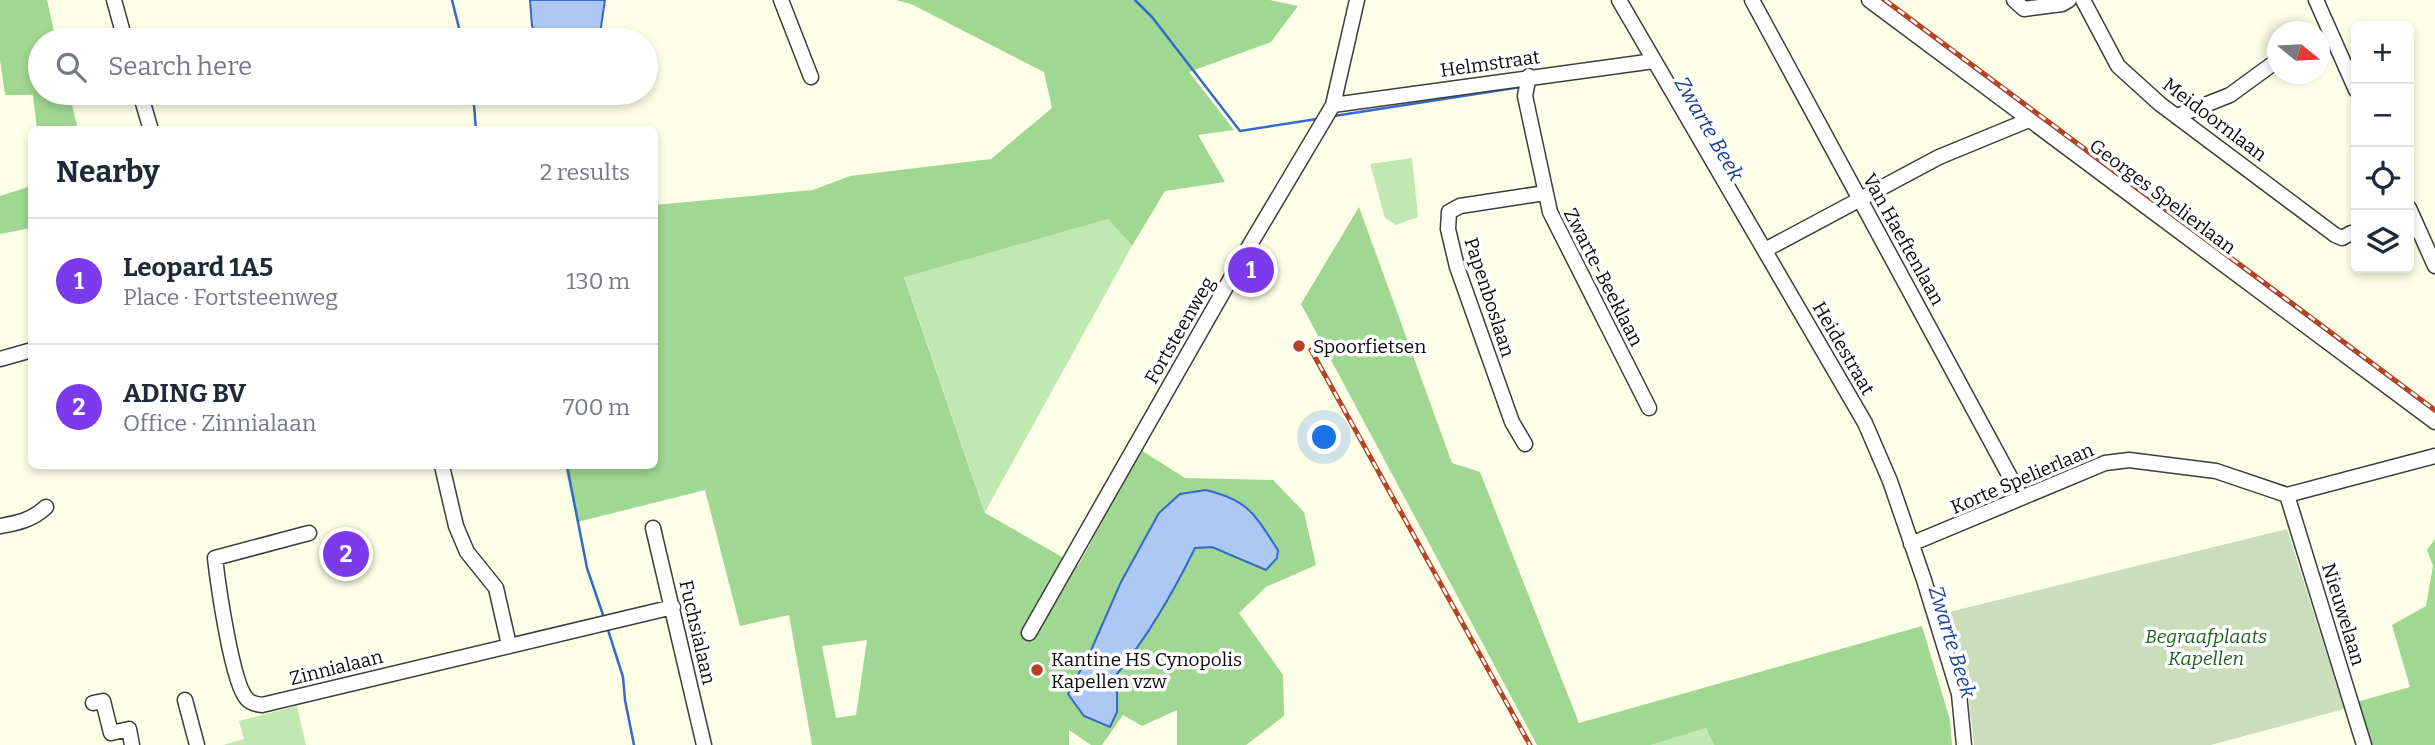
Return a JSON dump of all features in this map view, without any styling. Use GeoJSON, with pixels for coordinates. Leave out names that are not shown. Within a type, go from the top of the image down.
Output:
{"type":"FeatureCollection","features":[{"type":"Feature","properties":{"kind":"street"},"geometry":{"type":"LineString","coordinates":[[114,0],[122,28]]}},
{"type":"Feature","properties":{"kind":"street"},"geometry":{"type":"LineString","coordinates":[[782,0],[811,77]]}},
{"type":"Feature","properties":{"kind":"street","name":"Fortsteenweg"},"geometry":{"type":"LineString","coordinates":[[1029,633],[1252,241],[1333,105],[1357,0]]}},
{"type":"Feature","properties":{"kind":"street","name":"Heidestraat"},"geometry":{"type":"LineString","coordinates":[[1619,0],[1865,423],[1890,481],[1912,544],[1959,694],[1964,745]]}},
{"type":"Feature","properties":{"kind":"street","name":"Van Haeftenlaan"},"geometry":{"type":"LineString","coordinates":[[1752,0],[2021,497]]}},
{"type":"Feature","properties":{"kind":"street","name":"Georges Spelierlaan"},"geometry":{"type":"LineString","coordinates":[[1869,0],[2435,422]]}},
{"type":"Feature","properties":{"kind":"street"},"geometry":{"type":"LineString","coordinates":[[2014,0],[2024,9],[2062,4],[2069,0]]}},
{"type":"Feature","properties":{"kind":"street","name":"Meidoornlaan"},"geometry":{"type":"LineString","coordinates":[[2083,0],[2118,65],[2177,116],[2335,235],[2342,238],[2351,233]]}},
{"type":"Feature","properties":{"kind":"street"},"geometry":{"type":"LineString","coordinates":[[2316,0],[2322,21]]}},
{"type":"Feature","properties":{"kind":"street"},"geometry":{"type":"LineString","coordinates":[[2330,40],[2353,84]]}},
{"type":"Feature","properties":{"kind":"street","name":"Helmstraat"},"geometry":{"type":"LineString","coordinates":[[1333,105],[1529,76],[1654,61]]}},
{"type":"Feature","properties":{"kind":"street"},"geometry":{"type":"LineString","coordinates":[[2177,116],[2230,95],[2267,68]]}},
{"type":"Feature","properties":{"kind":"street","name":"Zwarte-Beeklaan"},"geometry":{"type":"LineString","coordinates":[[1529,76],[1525,96],[1550,212],[1649,408]]}},
{"type":"Feature","properties":{"kind":"street"},"geometry":{"type":"LineString","coordinates":[[144,105],[150,126]]}},
{"type":"Feature","properties":{"kind":"street"},"geometry":{"type":"LineString","coordinates":[[1765,250],[1939,157],[2029,120]]}},
{"type":"Feature","properties":{"kind":"street","name":"Papenboslaan"},"geometry":{"type":"LineString","coordinates":[[1525,444],[1512,422],[1457,267],[1448,221],[1449,212],[1460,206],[1545,193]]}},
{"type":"Feature","properties":{"kind":"street"},"geometry":{"type":"LineString","coordinates":[[2410,210],[2435,266]]}},
{"type":"Feature","properties":{"kind":"street"},"geometry":{"type":"LineString","coordinates":[[0,359],[28,351]]}},
{"type":"Feature","properties":{"kind":"street"},"geometry":{"type":"LineString","coordinates":[[2287,495],[2435,456]]}},
{"type":"Feature","properties":{"kind":"street","name":"Korte Spelierlaan"},"geometry":{"type":"LineString","coordinates":[[1912,544],[2105,463],[2129,460],[2216,471],[2287,495]]}},
{"type":"Feature","properties":{"kind":"street"},"geometry":{"type":"LineString","coordinates":[[443,469],[456,526],[467,552],[496,588],[509,645]]}},
{"type":"Feature","properties":{"kind":"street","name":"Nieuwelaan"},"geometry":{"type":"LineString","coordinates":[[2287,495],[2364,745]]}},
{"type":"Feature","properties":{"kind":"street"},"geometry":{"type":"LineString","coordinates":[[0,526],[23,522],[46,507]]}},
{"type":"Feature","properties":{"kind":"street","name":"Fuchsialaan"},"geometry":{"type":"LineString","coordinates":[[653,528],[704,745]]}},
{"type":"Feature","properties":{"kind":"street","name":"Zinnialaan"},"geometry":{"type":"LineString","coordinates":[[309,533],[215,558],[221,606],[236,669],[246,699],[253,703],[262,705],[673,607]]}},
{"type":"Feature","properties":{"kind":"street"},"geometry":{"type":"LineString","coordinates":[[185,700],[197,745]]}},
{"type":"Feature","properties":{"kind":"street"},"geometry":{"type":"LineString","coordinates":[[93,703],[103,701],[111,733],[129,729],[132,745]]}},
{"type":"Feature","properties":{"kind":"green space"},"geometry":{"type":"Polygon","coordinates":[[[0,0],[47,0],[53,28],[28,28],[28,95],[5,95],[0,60],[0,0]]]}},
{"type":"Feature","properties":{"kind":"green space"},"geometry":{"type":"Polygon","coordinates":[[[896,0],[1270,0],[1298,6],[1271,42],[1189,72],[1234,130],[1198,135],[1225,182],[1165,191],[1132,246],[1108,219],[904,277],[985,513],[1078,566],[1141,450],[1185,478],[1273,480],[1304,512],[1316,565],[1266,587],[1239,613],[1283,675],[1284,716],[1246,745],[1177,745],[1177,710],[1142,726],[1123,715],[1102,745],[1091,745],[1069,730],[1069,745],[812,745],[789,615],[740,626],[705,490],[577,522],[566,469],[658,469],[658,205],[813,190],[850,176],[991,159],[1052,108],[1044,72],[911,4],[896,0]],[[867,640],[822,646],[836,718],[856,715],[867,640]]]}},
{"type":"Feature","properties":{"kind":"green space"},"geometry":{"type":"Polygon","coordinates":[[[34,105],[72,105],[77,126],[37,126],[34,105]]]}},
{"type":"Feature","properties":{"kind":"green space"},"geometry":{"type":"Polygon","coordinates":[[[1412,158],[1418,217],[1396,225],[1385,218],[1370,164],[1412,158]]]}},
{"type":"Feature","properties":{"kind":"green space"},"geometry":{"type":"Polygon","coordinates":[[[28,187],[28,229],[0,234],[0,196],[28,187]]]}},
{"type":"Feature","properties":{"kind":"green space"},"geometry":{"type":"Polygon","coordinates":[[[1359,207],[1452,463],[1480,472],[1579,723],[1922,626],[1950,720],[1952,745],[1714,745],[1706,728],[1651,745],[1537,745],[1301,304],[1359,207]]]}},
{"type":"Feature","properties":{"kind":"green space"},"geometry":{"type":"Polygon","coordinates":[[[1108,219],[1132,246],[985,512],[904,276],[1108,219]]]}},
{"type":"Feature","properties":{"kind":"green space","name":"Begraafplaats Kapellen"},"geometry":{"type":"Polygon","coordinates":[[[2287,529],[2344,709],[2211,745],[1974,745],[1968,694],[1945,613],[2287,529]]]}},
{"type":"Feature","properties":{"kind":"green space"},"geometry":{"type":"Polygon","coordinates":[[[2435,539],[2435,745],[2362,745],[2353,703],[2410,687],[2392,625],[2426,606],[2433,566],[2427,550],[2435,539]]]}},
{"type":"Feature","properties":{"kind":"green space"},"geometry":{"type":"Polygon","coordinates":[[[297,706],[306,745],[223,745],[244,739],[239,721],[297,706]]]}},
{"type":"Feature","properties":{"kind":"green space"},"geometry":{"type":"Polygon","coordinates":[[[1706,728],[1714,745],[1651,745],[1706,728]]]}},
{"type":"Feature","properties":{"kind":"water"},"geometry":{"type":"Polygon","coordinates":[[[530,0],[605,0],[601,28],[532,26],[530,0]]]}},
{"type":"Feature","properties":{"kind":"water"},"geometry":{"type":"Polygon","coordinates":[[[1206,490],[1232,499],[1250,511],[1278,550],[1277,558],[1266,570],[1212,547],[1195,548],[1160,613],[1117,674],[1117,712],[1110,727],[1084,716],[1068,694],[1121,582],[1159,513],[1180,494],[1206,490]]]}},
{"type":"Feature","properties":{"kind":"waterway"},"geometry":{"type":"LineString","coordinates":[[452,0],[459,28]]}},
{"type":"Feature","properties":{"kind":"waterway","name":"Zwarte Beek"},"geometry":{"type":"LineString","coordinates":[[1135,0],[1152,17],[1240,131],[1317,119]]}},
{"type":"Feature","properties":{"kind":"waterway","name":"Zwarte Beek"},"geometry":{"type":"LineString","coordinates":[[1531,85],[1549,82]]}},
{"type":"Feature","properties":{"kind":"waterway","name":"Zwarte Beek"},"geometry":{"type":"LineString","coordinates":[[1334,116],[1521,87]]}},
{"type":"Feature","properties":{"kind":"waterway"},"geometry":{"type":"LineString","coordinates":[[474,105],[476,126]]}},
{"type":"Feature","properties":{"kind":"waterway"},"geometry":{"type":"LineString","coordinates":[[568,469],[587,568],[603,615]]}},
{"type":"Feature","properties":{"kind":"waterway"},"geometry":{"type":"LineString","coordinates":[[608,630],[623,677],[634,745]]}},
{"type":"Feature","properties":{"kind":"railway"},"geometry":{"type":"LineString","coordinates":[[1885,0],[2435,410]]}},
{"type":"Feature","properties":{"kind":"railway"},"geometry":{"type":"LineString","coordinates":[[1311,350],[1530,745]]}},
{"type":"Feature","properties":{"kind":"place","name":"Leopard 1A5"},"geometry":{"type":"Point","coordinates":[1251,270]}},
{"type":"Feature","properties":{"kind":"place","name":"Spoorfietsen"},"geometry":{"type":"Point","coordinates":[1299,346]}},
{"type":"Feature","properties":{"kind":"place","name":"ADING BV"},"geometry":{"type":"Point","coordinates":[346,554]}},
{"type":"Feature","properties":{"kind":"place","name":"Kantine HS Cynopolis Kapellen vzw"},"geometry":{"type":"Point","coordinates":[1037,670]}}]}
